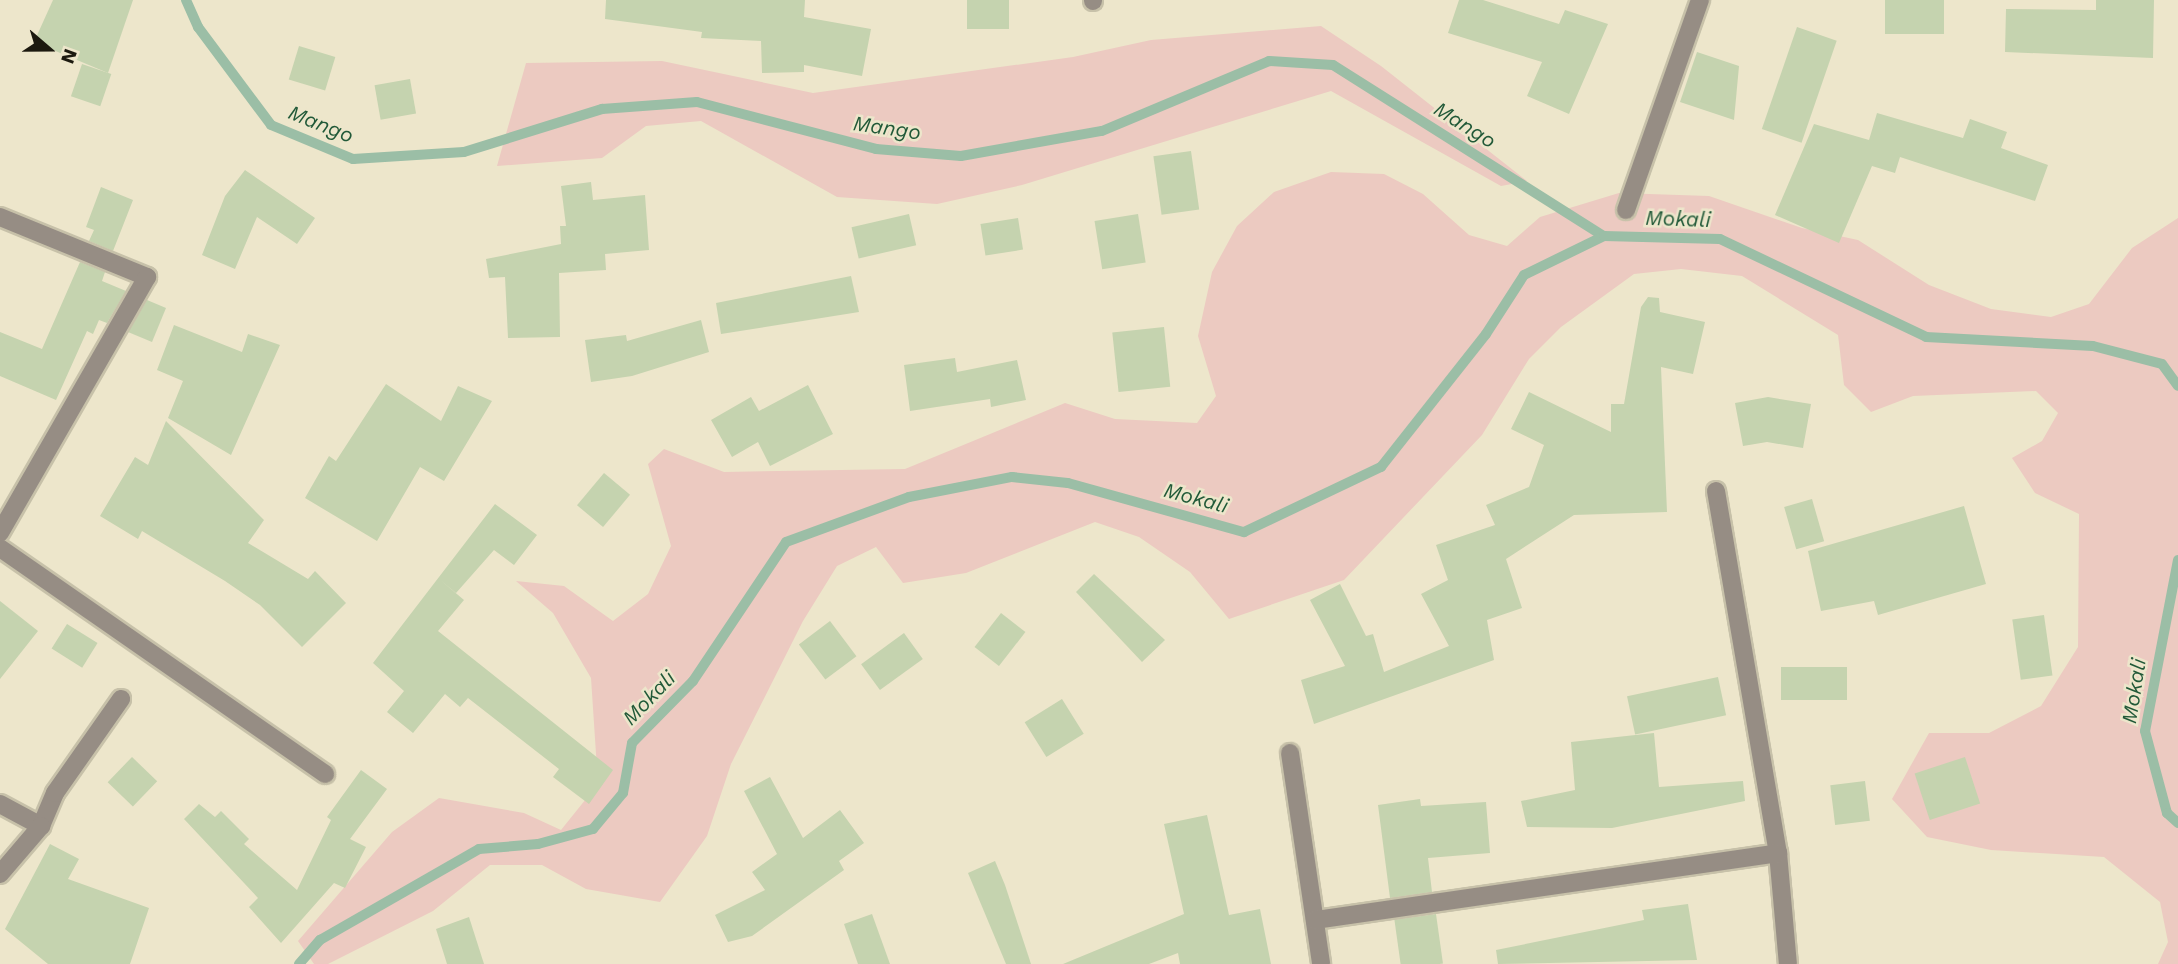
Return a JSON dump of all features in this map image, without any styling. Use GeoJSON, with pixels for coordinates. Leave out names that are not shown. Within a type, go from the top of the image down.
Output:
{"type":"FeatureCollection","features":[{"type":"Feature","properties":{"kind":"street"},"geometry":{"type":"LineString","coordinates":[[1626,210],[1700,0]]}},
{"type":"Feature","properties":{"kind":"street"},"geometry":{"type":"LineString","coordinates":[[0,217],[147,277],[0,533]]}},
{"type":"Feature","properties":{"kind":"street"},"geometry":{"type":"LineString","coordinates":[[1716,491],[1778,853],[1788,964]]}},
{"type":"Feature","properties":{"kind":"street"},"geometry":{"type":"LineString","coordinates":[[0,548],[325,774]]}},
{"type":"Feature","properties":{"kind":"street"},"geometry":{"type":"LineString","coordinates":[[0,874],[41,826],[55,793],[121,699]]}},
{"type":"Feature","properties":{"kind":"street"},"geometry":{"type":"LineString","coordinates":[[1290,753],[1321,964]]}},
{"type":"Feature","properties":{"kind":"street"},"geometry":{"type":"LineString","coordinates":[[0,804],[41,826]]}},
{"type":"Feature","properties":{"kind":"street"},"geometry":{"type":"LineString","coordinates":[[1315,920],[1778,853]]}},
{"type":"Feature","properties":{"kind":"shaded area"},"geometry":{"type":"Polygon","coordinates":[[[1321,26],[1381,66],[1527,181],[1501,186],[1331,91],[1022,185],[937,204],[837,197],[701,121],[646,126],[602,158],[497,166],[526,63],[662,61],[813,93],[1073,57],[1151,40],[1321,26]]]}},
{"type":"Feature","properties":{"kind":"shaded area"},"geometry":{"type":"Polygon","coordinates":[[[1331,172],[1384,174],[1423,194],[1469,235],[1507,246],[1540,217],[1619,193],[1709,196],[1802,228],[1858,240],[1929,285],[1991,309],[2051,317],[2089,304],[2132,248],[2178,218],[2178,964],[2158,964],[2168,942],[2160,902],[2104,857],[1991,850],[1927,837],[1892,799],[1929,733],[1989,733],[2041,706],[2078,647],[2079,514],[2035,493],[2012,458],[2042,441],[2058,413],[2036,391],[1913,396],[1871,412],[1844,385],[1838,335],[1742,276],[1681,269],[1634,274],[1561,327],[1529,359],[1482,435],[1344,580],[1229,619],[1190,572],[1139,537],[1095,522],[966,573],[903,583],[876,547],[837,566],[803,621],[731,764],[707,836],[660,902],[586,889],[542,865],[490,865],[433,911],[328,964],[314,964],[298,941],[392,832],[439,798],[524,813],[561,830],[598,784],[591,678],[553,613],[516,581],[564,586],[613,621],[648,594],[671,546],[648,464],[664,449],[724,472],[905,469],[1065,403],[1115,419],[1197,423],[1216,396],[1198,336],[1212,272],[1237,226],[1274,192],[1331,172]]]}},
{"type":"Feature","properties":{"kind":"building"},"geometry":{"type":"Polygon","coordinates":[[[53,0],[133,0],[108,73],[34,42],[53,0]]]}},
{"type":"Feature","properties":{"kind":"building"},"geometry":{"type":"Polygon","coordinates":[[[606,0],[805,0],[804,17],[871,29],[862,76],[804,65],[804,72],[762,73],[761,41],[701,38],[702,32],[605,19],[606,0]]]}},
{"type":"Feature","properties":{"kind":"building"},"geometry":{"type":"Polygon","coordinates":[[[967,0],[1009,0],[1009,29],[967,29],[967,0]]]}},
{"type":"Feature","properties":{"kind":"building"},"geometry":{"type":"Polygon","coordinates":[[[1459,0],[1483,0],[1559,24],[1565,10],[1608,24],[1569,114],[1527,96],[1542,62],[1448,33],[1459,0]]]}},
{"type":"Feature","properties":{"kind":"building"},"geometry":{"type":"Polygon","coordinates":[[[1885,0],[1944,0],[1944,34],[1885,34],[1885,0]]]}},
{"type":"Feature","properties":{"kind":"building"},"geometry":{"type":"Polygon","coordinates":[[[2096,0],[2154,0],[2153,58],[2005,52],[2006,9],[2096,10],[2096,0]]]}},
{"type":"Feature","properties":{"kind":"building"},"geometry":{"type":"Polygon","coordinates":[[[1797,27],[1837,41],[1802,143],[1762,129],[1797,27]]]}},
{"type":"Feature","properties":{"kind":"building"},"geometry":{"type":"Polygon","coordinates":[[[299,46],[335,57],[325,91],[289,79],[299,46]]]}},
{"type":"Feature","properties":{"kind":"building"},"geometry":{"type":"Polygon","coordinates":[[[1697,52],[1739,66],[1734,120],[1680,102],[1697,52]]]}},
{"type":"Feature","properties":{"kind":"building"},"geometry":{"type":"Polygon","coordinates":[[[82,64],[111,74],[100,106],[71,96],[82,64]]]}},
{"type":"Feature","properties":{"kind":"building"},"geometry":{"type":"Polygon","coordinates":[[[410,79],[416,113],[381,120],[375,85],[410,79]]]}},
{"type":"Feature","properties":{"kind":"building"},"geometry":{"type":"Polygon","coordinates":[[[1877,113],[1963,138],[1970,119],[2007,132],[2001,148],[2048,165],[2035,201],[1900,157],[1895,173],[1872,166],[1839,243],[1775,215],[1814,124],[1869,140],[1877,113]]]}},
{"type":"Feature","properties":{"kind":"building"},"geometry":{"type":"Polygon","coordinates":[[[1191,151],[1199,209],[1162,215],[1153,156],[1191,151]]]}},
{"type":"Feature","properties":{"kind":"building"},"geometry":{"type":"Polygon","coordinates":[[[245,170],[315,218],[297,244],[257,217],[235,269],[202,255],[225,196],[245,170]]]}},
{"type":"Feature","properties":{"kind":"building"},"geometry":{"type":"Polygon","coordinates":[[[591,182],[593,200],[645,195],[649,250],[605,254],[606,270],[559,273],[560,337],[508,338],[505,277],[489,278],[486,259],[561,244],[560,226],[566,226],[561,186],[591,182]]]}},
{"type":"Feature","properties":{"kind":"building"},"geometry":{"type":"Polygon","coordinates":[[[101,187],[133,200],[113,251],[89,241],[94,230],[86,227],[101,187]]]}},
{"type":"Feature","properties":{"kind":"building"},"geometry":{"type":"Polygon","coordinates":[[[909,214],[916,245],[859,258],[852,227],[909,214]]]}},
{"type":"Feature","properties":{"kind":"building"},"geometry":{"type":"Polygon","coordinates":[[[1138,214],[1146,262],[1102,269],[1095,221],[1138,214]]]}},
{"type":"Feature","properties":{"kind":"building"},"geometry":{"type":"Polygon","coordinates":[[[1018,218],[1023,250],[985,256],[980,224],[1018,218]]]}},
{"type":"Feature","properties":{"kind":"building"},"geometry":{"type":"Polygon","coordinates":[[[80,262],[105,272],[102,281],[126,291],[107,323],[99,320],[93,334],[87,331],[56,400],[0,376],[0,332],[42,349],[80,262]]]}},
{"type":"Feature","properties":{"kind":"building"},"geometry":{"type":"Polygon","coordinates":[[[851,276],[859,312],[721,334],[716,303],[851,276]]]}},
{"type":"Feature","properties":{"kind":"building"},"geometry":{"type":"Polygon","coordinates":[[[1648,297],[1659,298],[1660,312],[1705,322],[1693,374],[1661,367],[1667,512],[1574,515],[1506,559],[1522,608],[1487,620],[1494,660],[1314,724],[1301,680],[1345,666],[1310,600],[1340,584],[1366,636],[1373,634],[1384,672],[1449,646],[1421,594],[1448,580],[1436,545],[1495,525],[1486,505],[1529,487],[1544,445],[1511,429],[1529,392],[1611,432],[1611,404],[1624,404],[1641,307],[1648,297]]]}},
{"type":"Feature","properties":{"kind":"building"},"geometry":{"type":"Polygon","coordinates":[[[147,300],[166,308],[152,342],[128,332],[147,300]]]}},
{"type":"Feature","properties":{"kind":"building"},"geometry":{"type":"Polygon","coordinates":[[[701,320],[709,352],[632,376],[591,382],[585,340],[626,335],[627,341],[701,320]]]}},
{"type":"Feature","properties":{"kind":"building"},"geometry":{"type":"Polygon","coordinates":[[[174,325],[242,352],[248,334],[280,345],[231,455],[168,418],[183,381],[157,370],[174,325]]]}},
{"type":"Feature","properties":{"kind":"building"},"geometry":{"type":"Polygon","coordinates":[[[1164,327],[1170,387],[1119,392],[1112,332],[1164,327]]]}},
{"type":"Feature","properties":{"kind":"building"},"geometry":{"type":"Polygon","coordinates":[[[955,358],[957,372],[1017,360],[1026,400],[991,407],[990,399],[910,411],[904,365],[955,358]]]}},
{"type":"Feature","properties":{"kind":"building"},"geometry":{"type":"Polygon","coordinates":[[[386,384],[441,421],[458,386],[492,401],[444,481],[420,467],[377,541],[305,498],[329,456],[336,461],[386,384]]]}},
{"type":"Feature","properties":{"kind":"building"},"geometry":{"type":"Polygon","coordinates":[[[808,385],[833,434],[770,466],[758,442],[732,457],[711,420],[751,397],[759,411],[808,385]]]}},
{"type":"Feature","properties":{"kind":"building"},"geometry":{"type":"Polygon","coordinates":[[[1768,397],[1811,404],[1803,448],[1767,442],[1743,446],[1735,403],[1768,397]]]}},
{"type":"Feature","properties":{"kind":"building"},"geometry":{"type":"Polygon","coordinates":[[[166,421],[264,520],[248,543],[308,579],[315,571],[346,603],[302,647],[260,605],[225,581],[142,531],[138,539],[100,516],[135,457],[148,465],[166,421]]]}},
{"type":"Feature","properties":{"kind":"building"},"geometry":{"type":"Polygon","coordinates":[[[604,473],[630,495],[603,527],[577,505],[604,473]]]}},
{"type":"Feature","properties":{"kind":"building"},"geometry":{"type":"Polygon","coordinates":[[[1812,499],[1824,541],[1796,549],[1784,507],[1812,499]]]}},
{"type":"Feature","properties":{"kind":"building"},"geometry":{"type":"Polygon","coordinates":[[[495,504],[537,535],[514,565],[494,550],[456,593],[439,579],[464,600],[438,631],[613,770],[589,804],[553,777],[559,769],[468,698],[460,707],[445,694],[413,733],[387,712],[404,691],[373,663],[495,504]]]}},
{"type":"Feature","properties":{"kind":"building"},"geometry":{"type":"Polygon","coordinates":[[[1964,506],[1986,584],[1878,615],[1874,601],[1821,611],[1808,551],[1964,506]]]}},
{"type":"Feature","properties":{"kind":"building"},"geometry":{"type":"Polygon","coordinates":[[[1094,574],[1165,640],[1142,662],[1076,592],[1094,574]]]}},
{"type":"Feature","properties":{"kind":"building"},"geometry":{"type":"Polygon","coordinates":[[[0,601],[38,631],[0,679],[0,601]]]}},
{"type":"Feature","properties":{"kind":"building"},"geometry":{"type":"Polygon","coordinates":[[[1001,613],[1025,632],[999,666],[975,647],[1001,613]]]}},
{"type":"Feature","properties":{"kind":"building"},"geometry":{"type":"Polygon","coordinates":[[[2044,615],[2052,675],[2021,680],[2012,619],[2044,615]]]}},
{"type":"Feature","properties":{"kind":"building"},"geometry":{"type":"Polygon","coordinates":[[[830,621],[856,656],[825,680],[799,644],[830,621]]]}},
{"type":"Feature","properties":{"kind":"building"},"geometry":{"type":"Polygon","coordinates":[[[67,624],[98,643],[82,668],[52,649],[67,624]]]}},
{"type":"Feature","properties":{"kind":"building"},"geometry":{"type":"Polygon","coordinates":[[[904,633],[923,659],[880,690],[861,664],[904,633]]]}},
{"type":"Feature","properties":{"kind":"building"},"geometry":{"type":"Polygon","coordinates":[[[1781,667],[1847,667],[1847,700],[1781,700],[1781,667]]]}},
{"type":"Feature","properties":{"kind":"building"},"geometry":{"type":"Polygon","coordinates":[[[1718,677],[1726,715],[1635,734],[1627,696],[1718,677]]]}},
{"type":"Feature","properties":{"kind":"building"},"geometry":{"type":"Polygon","coordinates":[[[1062,699],[1084,734],[1046,757],[1025,722],[1062,699]]]}},
{"type":"Feature","properties":{"kind":"building"},"geometry":{"type":"Polygon","coordinates":[[[1654,733],[1659,787],[1743,781],[1745,801],[1612,828],[1527,827],[1521,801],[1575,790],[1571,742],[1654,733]]]}},
{"type":"Feature","properties":{"kind":"building"},"geometry":{"type":"Polygon","coordinates":[[[132,757],[157,781],[133,806],[108,782],[132,757]]]}},
{"type":"Feature","properties":{"kind":"building"},"geometry":{"type":"Polygon","coordinates":[[[1965,757],[1980,804],[1930,820],[1915,773],[1965,757]]]}},
{"type":"Feature","properties":{"kind":"building"},"geometry":{"type":"Polygon","coordinates":[[[361,770],[387,789],[350,839],[366,847],[345,888],[334,883],[281,943],[249,907],[258,898],[184,819],[199,804],[215,817],[221,811],[249,839],[244,844],[297,890],[331,820],[327,817],[361,770]]]}},
{"type":"Feature","properties":{"kind":"building"},"geometry":{"type":"Polygon","coordinates":[[[770,777],[803,838],[840,810],[864,843],[839,861],[844,870],[752,936],[728,942],[715,915],[765,890],[752,872],[777,854],[744,791],[770,777]]]}},
{"type":"Feature","properties":{"kind":"building"},"geometry":{"type":"Polygon","coordinates":[[[1865,781],[1870,821],[1835,825],[1830,785],[1865,781]]]}},
{"type":"Feature","properties":{"kind":"building"},"geometry":{"type":"Polygon","coordinates":[[[1420,799],[1421,806],[1486,802],[1490,853],[1428,858],[1432,892],[1390,898],[1378,805],[1420,799]]]}},
{"type":"Feature","properties":{"kind":"building"},"geometry":{"type":"Polygon","coordinates":[[[1207,815],[1229,915],[1260,909],[1271,964],[1180,964],[1178,953],[1149,964],[1063,964],[1184,914],[1164,824],[1207,815]]]}},
{"type":"Feature","properties":{"kind":"building"},"geometry":{"type":"Polygon","coordinates":[[[50,844],[79,859],[68,879],[149,908],[130,964],[48,964],[5,929],[50,844]]]}},
{"type":"Feature","properties":{"kind":"building"},"geometry":{"type":"Polygon","coordinates":[[[995,861],[1031,964],[1006,964],[968,873],[995,861]]]}},
{"type":"Feature","properties":{"kind":"building"},"geometry":{"type":"Polygon","coordinates":[[[1688,904],[1697,960],[1498,964],[1496,950],[1644,920],[1642,910],[1688,904]]]}},
{"type":"Feature","properties":{"kind":"building"},"geometry":{"type":"Polygon","coordinates":[[[872,914],[890,964],[858,964],[844,924],[872,914]]]}},
{"type":"Feature","properties":{"kind":"building"},"geometry":{"type":"Polygon","coordinates":[[[1436,914],[1443,964],[1401,964],[1394,920],[1436,914]]]}},
{"type":"Feature","properties":{"kind":"building"},"geometry":{"type":"Polygon","coordinates":[[[469,917],[484,964],[447,964],[436,929],[469,917]]]}},
{"type":"Feature","properties":{"kind":"waterway","name":"Mango"},"geometry":{"type":"LineString","coordinates":[[186,0],[198,27],[271,125],[353,159],[464,152],[602,109],[697,102],[876,149],[961,156],[1102,131],[1269,61],[1333,65],[1604,236]]}},
{"type":"Feature","properties":{"kind":"waterway","name":"Mokali"},"geometry":{"type":"LineString","coordinates":[[299,964],[320,940],[479,849],[538,844],[593,829],[623,793],[632,743],[693,681],[786,542],[909,497],[1012,477],[1068,483],[1244,532],[1381,467],[1486,334],[1524,275],[1604,236],[1720,239],[1926,337],[2093,346],[2162,364],[2178,386]]}},
{"type":"Feature","properties":{"kind":"waterway","name":"Mokali"},"geometry":{"type":"LineString","coordinates":[[2178,560],[2145,731],[2167,813],[2178,823]]}}]}
